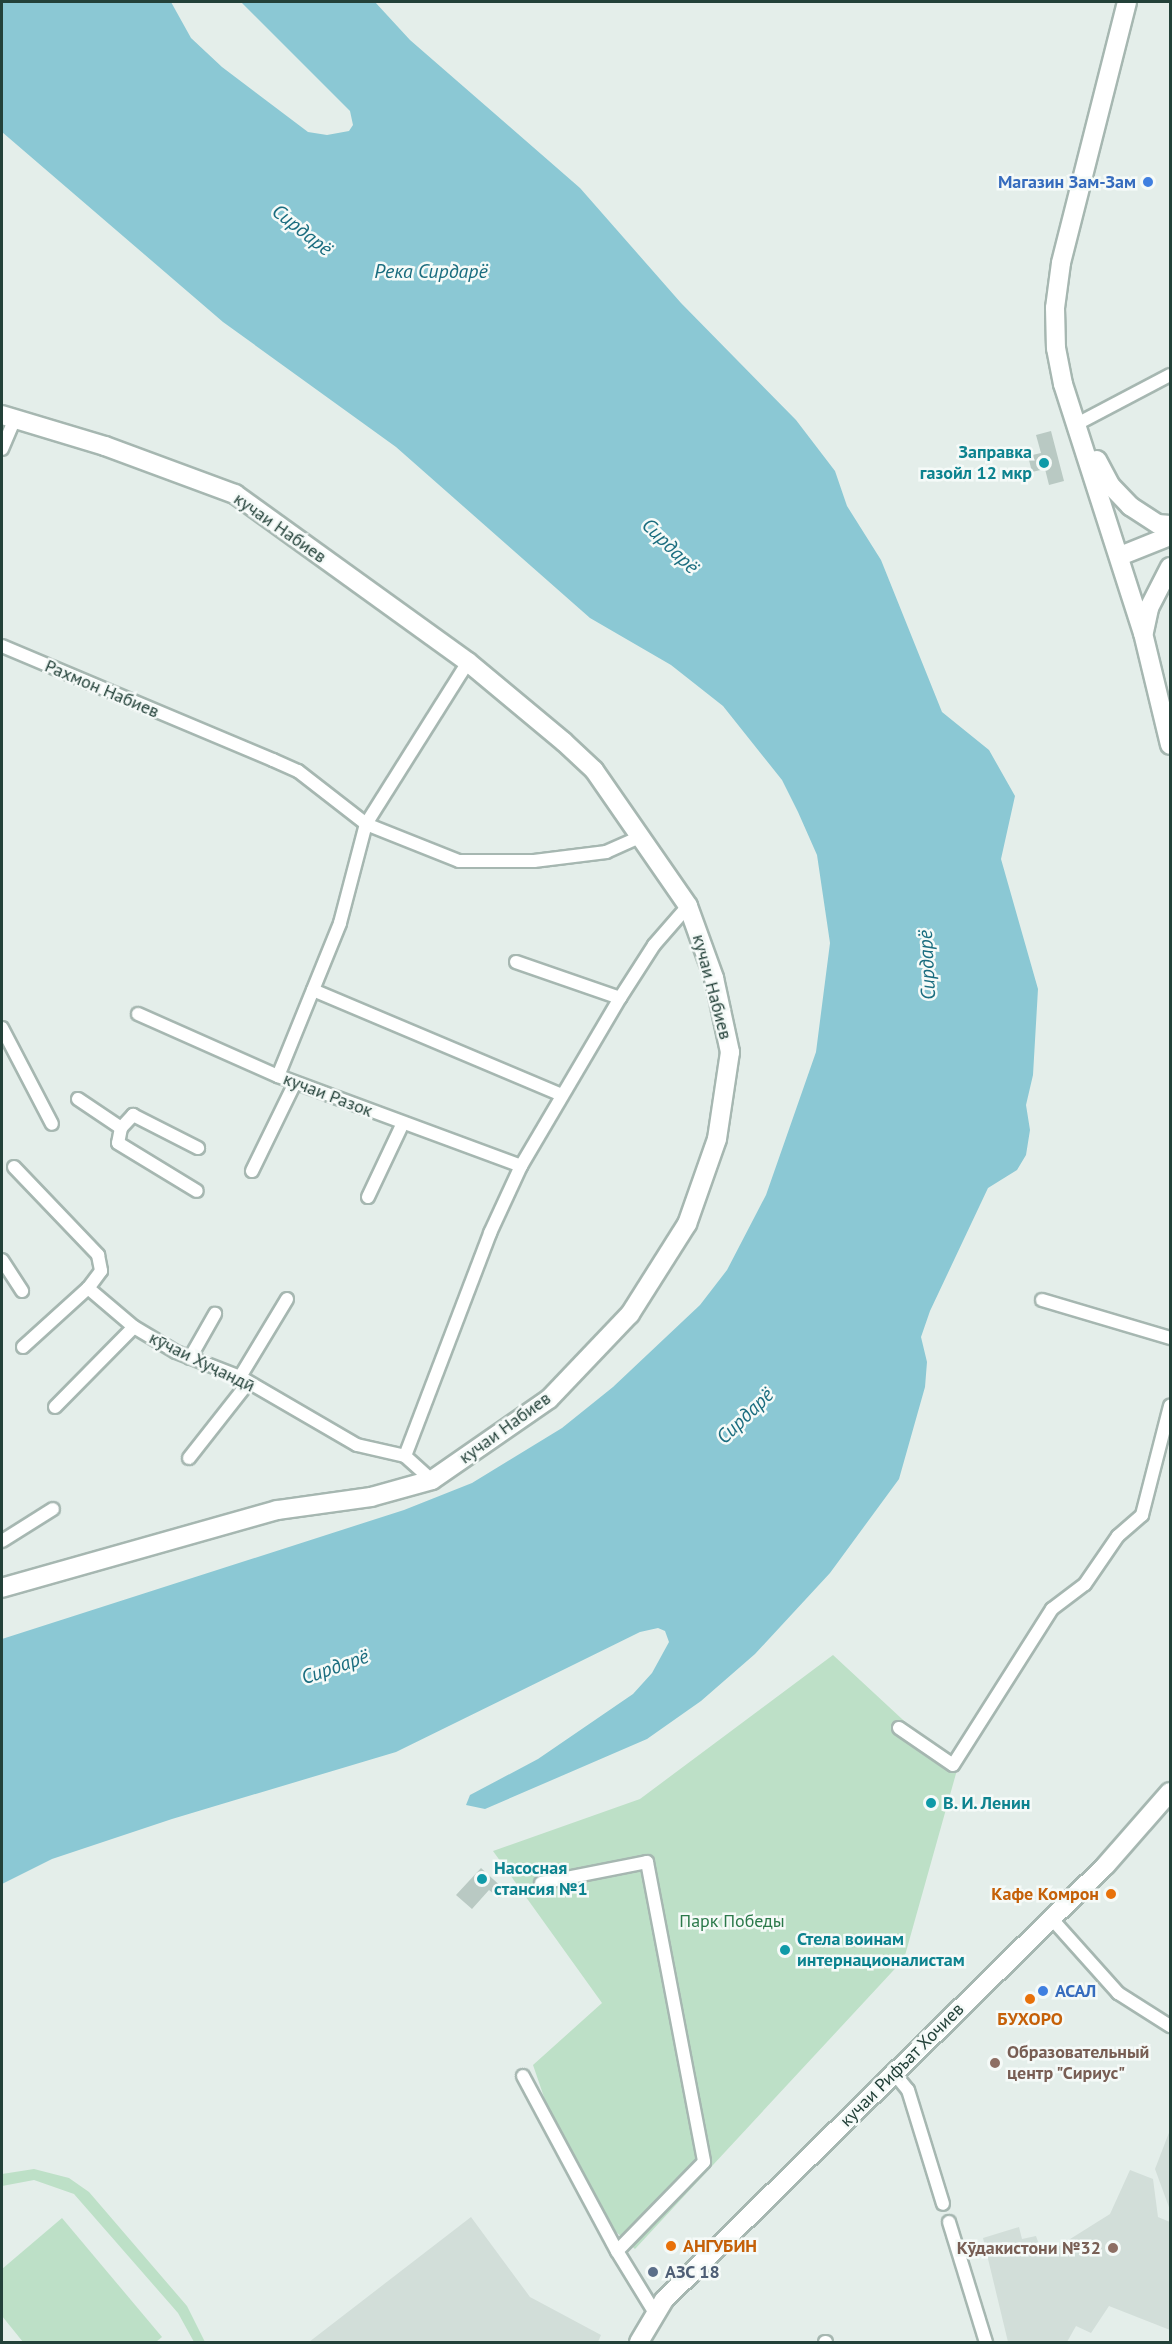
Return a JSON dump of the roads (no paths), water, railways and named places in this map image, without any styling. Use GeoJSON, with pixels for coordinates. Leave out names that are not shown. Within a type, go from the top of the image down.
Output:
{"type":"FeatureCollection","features":[{"type":"Feature","properties":{"kind":"main road"},"geometry":{"type":"LineString","coordinates":[[1126,2],[1081,216],[1054,308],[1063,384],[1143,633],[1170,745]]}},
{"type":"Feature","properties":{"kind":"main road","name":"кучаи Набиев"},"geometry":{"type":"LineString","coordinates":[[2,1588],[277,1510],[370,1497],[432,1480],[549,1399],[630,1314],[687,1224],[717,1139],[730,1052],[714,978],[688,906],[594,770],[468,662],[235,494],[8,417]]}},
{"type":"Feature","properties":{"kind":"main road"},"geometry":{"type":"LineString","coordinates":[[1077,424],[1111,486],[1142,516],[1170,525]]}},
{"type":"Feature","properties":{"kind":"main road"},"geometry":{"type":"LineString","coordinates":[[1120,556],[1170,536]]}},
{"type":"Feature","properties":{"kind":"main road"},"geometry":{"type":"LineString","coordinates":[[1143,633],[1149,608],[1170,567]]}},
{"type":"Feature","properties":{"kind":"main road","name":"кучаи Рифъат Хочиев"},"geometry":{"type":"LineString","coordinates":[[639,2343],[655,2313],[894,2073],[1106,1865],[1170,1792]]}},
{"type":"Feature","properties":{"kind":"street"},"geometry":{"type":"LineString","coordinates":[[1077,424],[1170,375]]}},
{"type":"Feature","properties":{"kind":"street"},"geometry":{"type":"LineString","coordinates":[[2,449],[8,417]]}},
{"type":"Feature","properties":{"kind":"street","name":"Рахмон Набиев"},"geometry":{"type":"LineString","coordinates":[[2,646],[298,771],[366,824]]}},
{"type":"Feature","properties":{"kind":"street"},"geometry":{"type":"LineString","coordinates":[[278,1076],[340,923],[366,824],[468,662]]}},
{"type":"Feature","properties":{"kind":"street"},"geometry":{"type":"LineString","coordinates":[[366,824],[459,861],[534,861],[606,852],[639,837]]}},
{"type":"Feature","properties":{"kind":"street","name":"кучаи Набиев"},"geometry":{"type":"LineString","coordinates":[[405,1456],[490,1233],[521,1166],[620,998],[654,945],[688,906]]}},
{"type":"Feature","properties":{"kind":"street"},"geometry":{"type":"LineString","coordinates":[[516,962],[620,998]]}},
{"type":"Feature","properties":{"kind":"street"},"geometry":{"type":"LineString","coordinates":[[313,990],[562,1095]]}},
{"type":"Feature","properties":{"kind":"street","name":"кучаи Разок"},"geometry":{"type":"LineString","coordinates":[[138,1014],[295,1083],[521,1166]]}},
{"type":"Feature","properties":{"kind":"street"},"geometry":{"type":"LineString","coordinates":[[2,1028],[52,1124]]}},
{"type":"Feature","properties":{"kind":"street"},"geometry":{"type":"LineString","coordinates":[[252,1171],[295,1083]]}},
{"type":"Feature","properties":{"kind":"street"},"geometry":{"type":"LineString","coordinates":[[78,1099],[121,1128]]}},
{"type":"Feature","properties":{"kind":"street"},"geometry":{"type":"LineString","coordinates":[[197,1191],[118,1143],[121,1128],[133,1115],[198,1148]]}},
{"type":"Feature","properties":{"kind":"street"},"geometry":{"type":"LineString","coordinates":[[368,1197],[403,1123]]}},
{"type":"Feature","properties":{"kind":"street"},"geometry":{"type":"LineString","coordinates":[[14,1167],[98,1254],[101,1271],[88,1288],[23,1347]]}},
{"type":"Feature","properties":{"kind":"street"},"geometry":{"type":"LineString","coordinates":[[2,1260],[22,1292]]}},
{"type":"Feature","properties":{"kind":"street","name":"кӯчаи Хуҷандӣ"},"geometry":{"type":"LineString","coordinates":[[88,1288],[134,1327],[190,1358],[244,1380],[357,1445],[405,1456],[432,1480]]}},
{"type":"Feature","properties":{"kind":"street"},"geometry":{"type":"LineString","coordinates":[[189,1458],[244,1380],[287,1299]]}},
{"type":"Feature","properties":{"kind":"street"},"geometry":{"type":"LineString","coordinates":[[1042,1300],[1170,1338]]}},
{"type":"Feature","properties":{"kind":"street"},"geometry":{"type":"LineString","coordinates":[[190,1358],[215,1314]]}},
{"type":"Feature","properties":{"kind":"street"},"geometry":{"type":"LineString","coordinates":[[55,1407],[134,1327]]}},
{"type":"Feature","properties":{"kind":"street"},"geometry":{"type":"LineString","coordinates":[[899,1728],[952,1766],[1053,1609],[1085,1584],[1118,1536],[1142,1515],[1170,1406]]}},
{"type":"Feature","properties":{"kind":"street"},"geometry":{"type":"LineString","coordinates":[[2,1541],[53,1509]]}},
{"type":"Feature","properties":{"kind":"street"},"geometry":{"type":"LineString","coordinates":[[541,1884],[646,1862],[704,2163],[617,2251]]}},
{"type":"Feature","properties":{"kind":"street"},"geometry":{"type":"LineString","coordinates":[[1051,1918],[1118,1993],[1170,2026]]}},
{"type":"Feature","properties":{"kind":"street"},"geometry":{"type":"LineString","coordinates":[[894,2073],[908,2090],[943,2204]]}},
{"type":"Feature","properties":{"kind":"street"},"geometry":{"type":"LineString","coordinates":[[523,2076],[617,2251],[655,2313]]}},
{"type":"Feature","properties":{"kind":"street"},"geometry":{"type":"LineString","coordinates":[[949,2222],[986,2343]]}},
{"type":"Feature","properties":{"kind":"water","name":"Река Сирдарё"},"geometry":{"type":"Polygon","coordinates":[[[2,2],[171,2],[191,38],[222,67],[308,132],[327,135],[349,131],[353,125],[350,111],[241,2],[375,2],[410,40],[580,188],[681,303],[796,420],[835,471],[847,506],[881,560],[942,712],[989,750],[1015,796],[1001,859],[1038,989],[1033,1075],[1026,1105],[1030,1130],[1026,1155],[1017,1170],[988,1188],[930,1311],[921,1337],[927,1362],[925,1387],[899,1479],[830,1573],[755,1654],[701,1701],[647,1739],[485,1809],[466,1805],[470,1795],[538,1759],[633,1694],[652,1673],[669,1642],[665,1631],[658,1628],[640,1632],[396,1752],[172,1819],[52,1859],[2,1884],[2,1639],[404,1510],[472,1483],[562,1428],[613,1387],[700,1305],[727,1270],[766,1195],[816,1052],[830,943],[817,855],[798,812],[782,780],[723,706],[671,665],[590,618],[396,447],[223,322],[2,132],[2,2]]]}},
{"type":"Feature","properties":{"kind":"place","name":"Магазин Зам-Зам"},"geometry":{"type":"Point","coordinates":[1148,182]}},
{"type":"Feature","properties":{"kind":"place","name":"Заправка газойл 12 мкр"},"geometry":{"type":"Point","coordinates":[1044,463]}},
{"type":"Feature","properties":{"kind":"place","name":"В. И. Ленин"},"geometry":{"type":"Point","coordinates":[931,1803]}},
{"type":"Feature","properties":{"kind":"place","name":"Насосная стансия №1"},"geometry":{"type":"Point","coordinates":[482,1879]}},
{"type":"Feature","properties":{"kind":"place","name":"Кафе Комрон"},"geometry":{"type":"Point","coordinates":[1111,1894]}},
{"type":"Feature","properties":{"kind":"place","name":"Стела воинам интернационалистам"},"geometry":{"type":"Point","coordinates":[785,1950]}},
{"type":"Feature","properties":{"kind":"place","name":"АСАЛ"},"geometry":{"type":"Point","coordinates":[1043,1991]}},
{"type":"Feature","properties":{"kind":"place","name":"БУХОРО"},"geometry":{"type":"Point","coordinates":[1030,1999]}},
{"type":"Feature","properties":{"kind":"place","name":"Образовательный центр \"Сириус\""},"geometry":{"type":"Point","coordinates":[995,2063]}},
{"type":"Feature","properties":{"kind":"place","name":"АНГУБИН"},"geometry":{"type":"Point","coordinates":[671,2246]}},
{"type":"Feature","properties":{"kind":"place","name":"Кӯдакистони №32"},"geometry":{"type":"Point","coordinates":[1113,2248]}},
{"type":"Feature","properties":{"kind":"place","name":"АЗС 18"},"geometry":{"type":"Point","coordinates":[653,2272]}},
{"type":"Feature","properties":{"kind":"water label","name":"Сирдарё"},"geometry":{"type":"Point","coordinates":[302,230]}},
{"type":"Feature","properties":{"kind":"water label","name":"Сирдарё"},"geometry":{"type":"Point","coordinates":[670,546]}},
{"type":"Feature","properties":{"kind":"water label","name":"Сирдарё"},"geometry":{"type":"Point","coordinates":[927,965]}},
{"type":"Feature","properties":{"kind":"water label","name":"Сирдарё"},"geometry":{"type":"Point","coordinates":[745,1416]}},
{"type":"Feature","properties":{"kind":"water label","name":"Сирдарё"},"geometry":{"type":"Point","coordinates":[335,1667]}},
{"type":"Feature","properties":{"kind":"park label","name":"Парк Победы"},"geometry":{"type":"Point","coordinates":[732,1921]}}]}
